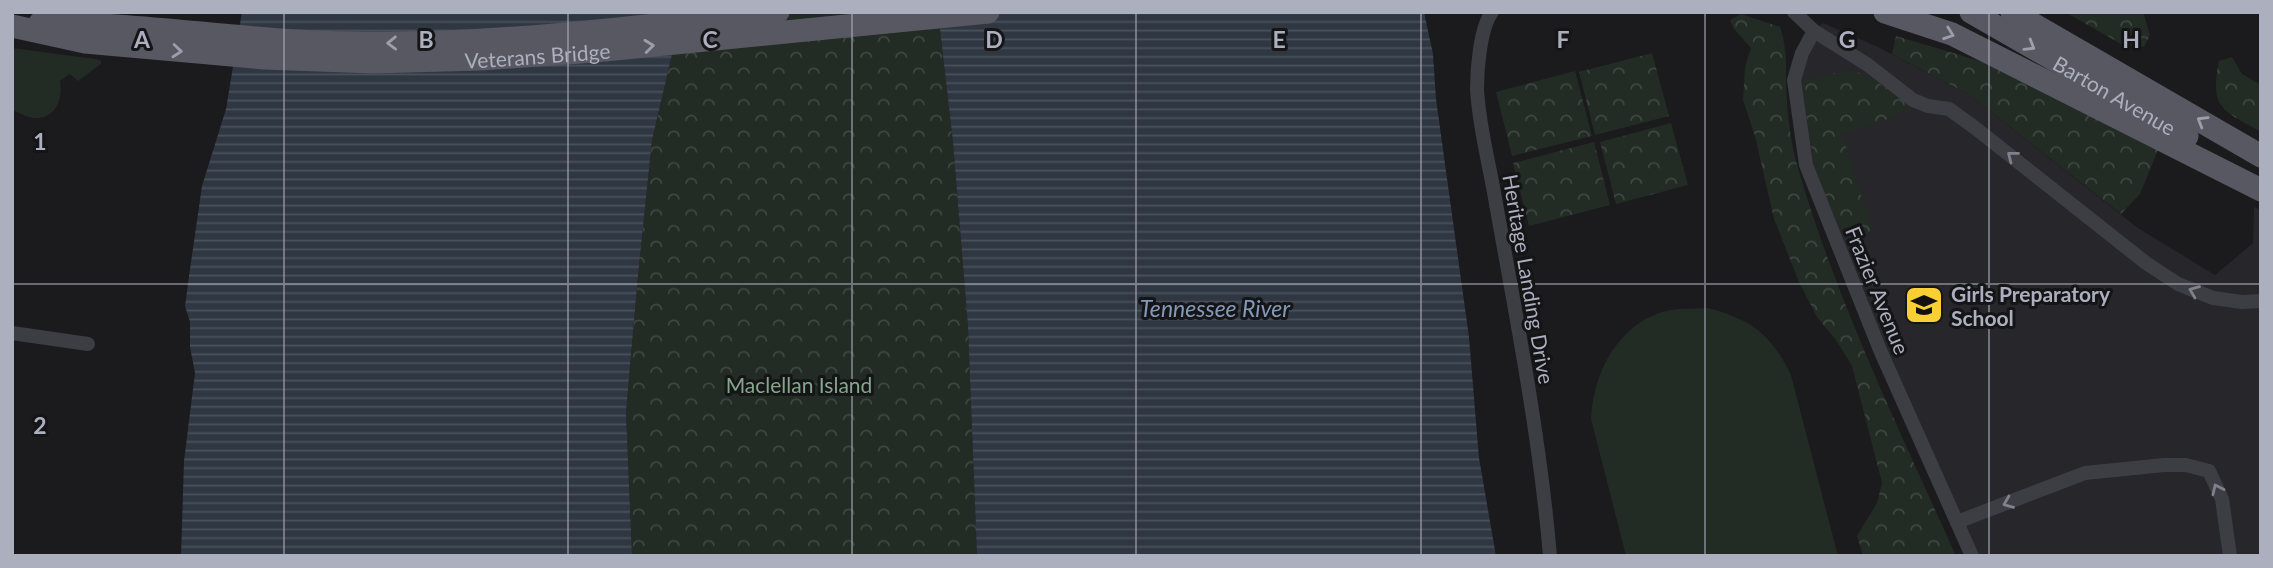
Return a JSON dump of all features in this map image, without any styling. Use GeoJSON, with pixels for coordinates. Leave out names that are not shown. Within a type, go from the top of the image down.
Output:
{"type":"FeatureCollection","features":[{"type":"Feature","properties":{"kind":"main road"},"geometry":{"type":"LineString","coordinates":[[127,12],[156,29]]}},
{"type":"Feature","properties":{"kind":"main road","name":"Veterans Bridge"},"geometry":{"type":"LineString","coordinates":[[86,32],[156,29],[231,37],[394,43],[534,36],[778,12]]}},
{"type":"Feature","properties":{"kind":"main road","name":"Veterans Bridge"},"geometry":{"type":"LineString","coordinates":[[86,32],[264,58],[373,62],[481,59],[609,50],[988,12]]}},
{"type":"Feature","properties":{"kind":"main road"},"geometry":{"type":"LineString","coordinates":[[1885,12],[1952,34],[2261,190]]}},
{"type":"Feature","properties":{"kind":"main road","name":"Barton Avenue"},"geometry":{"type":"LineString","coordinates":[[1971,12],[2261,178]]}},
{"type":"Feature","properties":{"kind":"main road","name":"Barton Avenue"},"geometry":{"type":"LineString","coordinates":[[2012,12],[2261,156]]}},
{"type":"Feature","properties":{"kind":"main road"},"geometry":{"type":"LineString","coordinates":[[12,25],[86,32]]}},
{"type":"Feature","properties":{"kind":"street","name":"Heritage Landing Drive"},"geometry":{"type":"LineString","coordinates":[[1492,12],[1487,19],[1480,49],[1477,89],[1484,144],[1535,436],[1550,556]]}},
{"type":"Feature","properties":{"kind":"street"},"geometry":{"type":"LineString","coordinates":[[1794,12],[1814,31],[1868,65],[1913,100],[1928,106],[1949,109],[1975,127],[2146,263],[2178,284],[2214,298],[2242,302],[2261,301]]}},
{"type":"Feature","properties":{"kind":"street","name":"Frazier Avenue"},"geometry":{"type":"LineString","coordinates":[[1814,31],[1802,54],[1794,80],[1805,165],[1880,351],[1972,556]]}},
{"type":"Feature","properties":{"kind":"street"},"geometry":{"type":"LineString","coordinates":[[12,332],[88,344]]}},
{"type":"Feature","properties":{"kind":"street"},"geometry":{"type":"LineString","coordinates":[[1957,522],[2085,473],[2186,465],[2208,471],[2222,499],[2230,556]]}},
{"type":"Feature","properties":{"kind":"shaded area"},"geometry":{"type":"Polygon","coordinates":[[[1823,23],[1878,47],[1968,94],[2138,228],[2215,275],[2253,243],[2254,207],[2261,210],[2261,556],[1972,556],[1834,237],[1797,111],[1802,53],[1814,31],[1823,23]]]}},
{"type":"Feature","properties":{"kind":"green space","name":"Maclellan Island"},"geometry":{"type":"Polygon","coordinates":[[[682,12],[938,12],[953,142],[968,327],[977,556],[632,556],[626,412],[638,276],[652,140],[682,12]]]}},
{"type":"Feature","properties":{"kind":"green space"},"geometry":{"type":"Polygon","coordinates":[[[2065,12],[2143,12],[2150,35],[2144,47],[2121,44],[2065,12]]]}},
{"type":"Feature","properties":{"kind":"green space"},"geometry":{"type":"Polygon","coordinates":[[[1741,14],[1780,27],[1786,55],[1792,143],[1814,218],[1870,365],[1956,556],[1863,556],[1857,536],[1877,503],[1882,483],[1852,366],[1817,317],[1799,282],[1774,219],[1755,136],[1743,100],[1745,67],[1751,48],[1734,29],[1730,20],[1741,14]]]}},
{"type":"Feature","properties":{"kind":"green space"},"geometry":{"type":"Polygon","coordinates":[[[1896,36],[1980,61],[2158,150],[2140,194],[2121,214],[1968,94],[1892,54],[1896,36]]]}},
{"type":"Feature","properties":{"kind":"green space"},"geometry":{"type":"Polygon","coordinates":[[[12,48],[96,59],[101,61],[101,64],[78,81],[70,74],[60,81],[60,98],[55,109],[46,116],[33,118],[12,110],[12,48]]]}},
{"type":"Feature","properties":{"kind":"green space"},"geometry":{"type":"Polygon","coordinates":[[[1652,53],[1669,116],[1595,135],[1579,72],[1652,53]]]}},
{"type":"Feature","properties":{"kind":"green space"},"geometry":{"type":"Polygon","coordinates":[[[2232,57],[2242,74],[2261,85],[2261,132],[2228,113],[2218,99],[2216,77],[2219,61],[2232,57]]]}},
{"type":"Feature","properties":{"kind":"green space"},"geometry":{"type":"Polygon","coordinates":[[[1848,69],[1868,76],[1912,105],[1894,117],[1842,134],[1872,230],[1865,235],[1845,232],[1827,201],[1810,142],[1803,85],[1810,80],[1848,69]]]}},
{"type":"Feature","properties":{"kind":"green space"},"geometry":{"type":"Polygon","coordinates":[[[1575,71],[1592,136],[1512,156],[1496,92],[1575,71]]]}},
{"type":"Feature","properties":{"kind":"green space"},"geometry":{"type":"Polygon","coordinates":[[[1671,123],[1688,185],[1616,204],[1600,142],[1671,123]]]}},
{"type":"Feature","properties":{"kind":"green space"},"geometry":{"type":"Polygon","coordinates":[[[1594,142],[1610,205],[1529,226],[1513,163],[1594,142]]]}},
{"type":"Feature","properties":{"kind":"green space"},"geometry":{"type":"Polygon","coordinates":[[[1708,308],[1737,318],[1768,339],[1791,375],[1838,556],[1626,556],[1591,419],[1597,384],[1612,351],[1636,325],[1670,310],[1708,308]]]}},
{"type":"Feature","properties":{"kind":"water"},"geometry":{"type":"Polygon","coordinates":[[[242,12],[682,12],[652,140],[638,276],[626,412],[632,556],[181,556],[184,461],[195,373],[190,347],[190,322],[185,306],[202,186],[226,109],[242,12]]]}},
{"type":"Feature","properties":{"kind":"water","name":"Tennessee River"},"geometry":{"type":"Polygon","coordinates":[[[938,12],[1424,12],[1433,54],[1436,99],[1469,337],[1479,458],[1496,556],[977,556],[968,327],[953,142],[938,12]]]}},
{"type":"Feature","properties":{"kind":"place","name":"Girls Preparatory School"},"geometry":{"type":"Point","coordinates":[1924,305]}}]}
